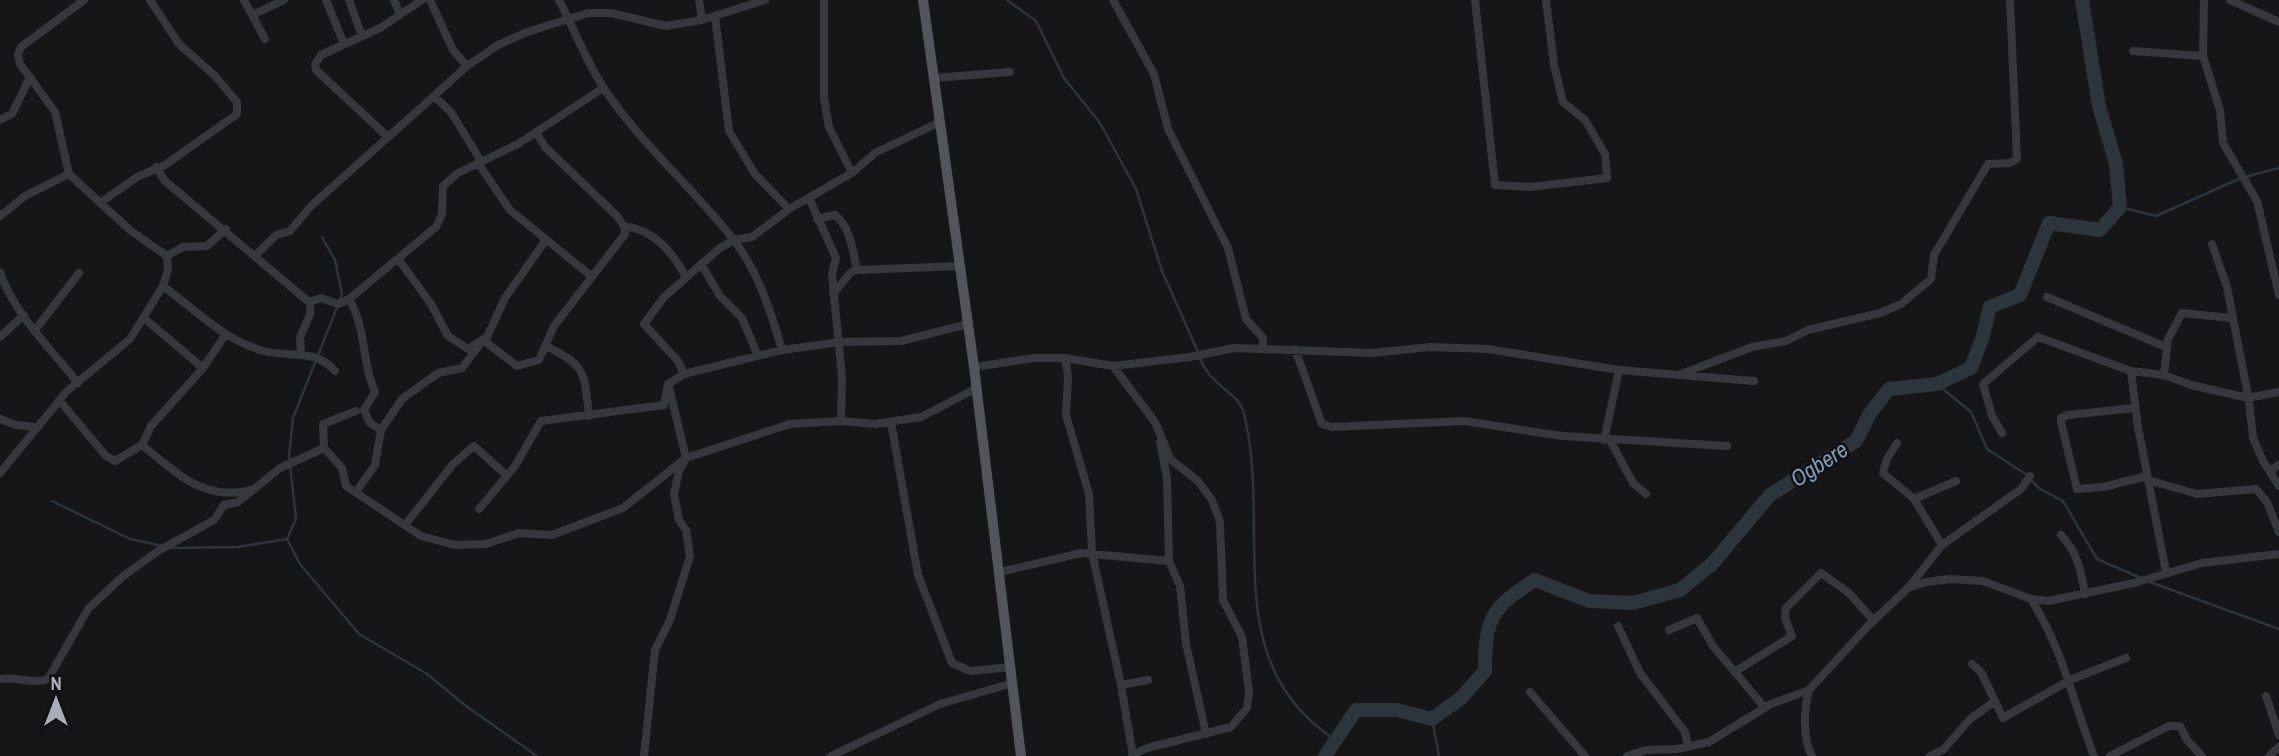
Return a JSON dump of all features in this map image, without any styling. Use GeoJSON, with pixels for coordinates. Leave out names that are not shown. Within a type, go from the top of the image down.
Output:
{"type":"FeatureCollection","features":[{"type":"Feature","properties":{"kind":"main road"},"geometry":{"type":"LineString","coordinates":[[923,0],[977,388],[1021,756]]}},
{"type":"Feature","properties":{"kind":"street"},"geometry":{"type":"LineString","coordinates":[[84,0],[22,47],[18,54],[20,64],[55,112],[69,174],[131,231],[167,256]]}},
{"type":"Feature","properties":{"kind":"street"},"geometry":{"type":"LineString","coordinates":[[100,202],[156,167],[165,165],[237,114],[237,102],[214,75],[179,44],[150,0]]}},
{"type":"Feature","properties":{"kind":"street"},"geometry":{"type":"LineString","coordinates":[[244,0],[265,39]]}},
{"type":"Feature","properties":{"kind":"street"},"geometry":{"type":"LineString","coordinates":[[252,15],[284,0]]}},
{"type":"Feature","properties":{"kind":"street"},"geometry":{"type":"LineString","coordinates":[[326,0],[344,44]]}},
{"type":"Feature","properties":{"kind":"street"},"geometry":{"type":"LineString","coordinates":[[349,0],[362,36]]}},
{"type":"Feature","properties":{"kind":"street"},"geometry":{"type":"LineString","coordinates":[[394,0],[400,15]]}},
{"type":"Feature","properties":{"kind":"street"},"geometry":{"type":"LineString","coordinates":[[388,137],[316,69],[314,64],[321,55],[362,36],[422,0]]}},
{"type":"Feature","properties":{"kind":"street"},"geometry":{"type":"LineString","coordinates":[[430,0],[453,50],[467,66]]}},
{"type":"Feature","properties":{"kind":"street"},"geometry":{"type":"LineString","coordinates":[[559,0],[604,88],[670,170],[696,194],[706,210],[734,240],[759,282],[782,350]]}},
{"type":"Feature","properties":{"kind":"street"},"geometry":{"type":"LineString","coordinates":[[699,0],[702,20]]}},
{"type":"Feature","properties":{"kind":"street"},"geometry":{"type":"LineString","coordinates":[[256,255],[276,235],[290,232],[311,206],[467,66],[498,45],[527,32],[570,21],[588,13],[611,13],[666,26],[702,20],[765,0]]}},
{"type":"Feature","properties":{"kind":"street"},"geometry":{"type":"LineString","coordinates":[[824,0],[824,98],[830,127],[852,173]]}},
{"type":"Feature","properties":{"kind":"street"},"geometry":{"type":"LineString","coordinates":[[1113,0],[1154,74],[1168,130],[1228,248],[1237,293],[1251,328],[1263,338],[1263,348]]}},
{"type":"Feature","properties":{"kind":"street"},"geometry":{"type":"LineString","coordinates":[[1475,0],[1494,185],[1531,187],[1607,178],[1605,155],[1585,120],[1563,102],[1554,65],[1546,0]]}},
{"type":"Feature","properties":{"kind":"street"},"geometry":{"type":"LineString","coordinates":[[1678,375],[1752,347],[1786,341],[1808,330],[1880,313],[1902,304],[1931,279],[1934,255],[1988,164],[2010,163],[2017,159],[2010,0]]}},
{"type":"Feature","properties":{"kind":"street"},"geometry":{"type":"LineString","coordinates":[[2204,0],[2203,57],[2220,110],[2223,143],[2257,201],[2279,295]]}},
{"type":"Feature","properties":{"kind":"street"},"geometry":{"type":"LineString","coordinates":[[2230,0],[2276,21],[2279,10]]}},
{"type":"Feature","properties":{"kind":"street"},"geometry":{"type":"LineString","coordinates":[[715,16],[729,131],[755,174],[789,209]]}},
{"type":"Feature","properties":{"kind":"street"},"geometry":{"type":"LineString","coordinates":[[2133,51],[2203,57]]}},
{"type":"Feature","properties":{"kind":"street"},"geometry":{"type":"LineString","coordinates":[[934,78],[1010,72]]}},
{"type":"Feature","properties":{"kind":"street"},"geometry":{"type":"LineString","coordinates":[[0,120],[12,114],[30,77]]}},
{"type":"Feature","properties":{"kind":"street"},"geometry":{"type":"LineString","coordinates":[[309,302],[321,298],[338,304],[349,299],[436,227],[442,214],[443,186],[480,162],[536,132],[604,88]]}},
{"type":"Feature","properties":{"kind":"street"},"geometry":{"type":"LineString","coordinates":[[434,96],[451,112],[510,210],[592,276]]}},
{"type":"Feature","properties":{"kind":"street"},"geometry":{"type":"LineString","coordinates":[[684,374],[678,361],[646,328],[644,320],[686,277],[734,240],[752,237],[789,209],[852,173],[875,153],[940,122]]}},
{"type":"Feature","properties":{"kind":"street"},"geometry":{"type":"LineString","coordinates":[[483,340],[517,366],[539,360],[554,326],[625,234],[624,226],[545,147],[536,132]]}},
{"type":"Feature","properties":{"kind":"street"},"geometry":{"type":"LineString","coordinates":[[156,167],[165,181],[226,229],[309,302],[311,312],[300,337],[301,353]]}},
{"type":"Feature","properties":{"kind":"street"},"geometry":{"type":"LineString","coordinates":[[0,216],[26,196],[69,174]]}},
{"type":"Feature","properties":{"kind":"street"},"geometry":{"type":"LineString","coordinates":[[809,198],[836,258],[833,294],[840,342],[841,421]]}},
{"type":"Feature","properties":{"kind":"street"},"geometry":{"type":"LineString","coordinates":[[817,219],[835,215],[840,219],[850,239],[857,270]]}},
{"type":"Feature","properties":{"kind":"street"},"geometry":{"type":"LineString","coordinates":[[624,226],[642,228],[662,242],[686,277]]}},
{"type":"Feature","properties":{"kind":"street"},"geometry":{"type":"LineString","coordinates":[[167,256],[183,247],[207,246],[226,229]]}},
{"type":"Feature","properties":{"kind":"street"},"geometry":{"type":"LineString","coordinates":[[356,492],[379,456],[381,430],[408,392],[438,373],[462,368],[483,340],[505,298],[544,239]]}},
{"type":"Feature","properties":{"kind":"street"},"geometry":{"type":"LineString","coordinates":[[2212,244],[2227,287],[2253,438],[2279,486]]}},
{"type":"Feature","properties":{"kind":"street"},"geometry":{"type":"LineString","coordinates":[[0,473],[59,400],[130,339],[163,286],[168,270],[167,256]]}},
{"type":"Feature","properties":{"kind":"street"},"geometry":{"type":"LineString","coordinates":[[399,260],[431,304],[448,336],[468,349],[483,340]]}},
{"type":"Feature","properties":{"kind":"street"},"geometry":{"type":"LineString","coordinates":[[701,264],[720,296],[742,318],[758,356]]}},
{"type":"Feature","properties":{"kind":"street"},"geometry":{"type":"LineString","coordinates":[[833,294],[851,272],[857,270],[960,267]]}},
{"type":"Feature","properties":{"kind":"street"},"geometry":{"type":"LineString","coordinates":[[0,272],[9,294],[78,383]]}},
{"type":"Feature","properties":{"kind":"street"},"geometry":{"type":"LineString","coordinates":[[35,330],[79,273]]}},
{"type":"Feature","properties":{"kind":"street"},"geometry":{"type":"LineString","coordinates":[[163,286],[226,334],[266,352],[301,353],[323,360],[335,371]]}},
{"type":"Feature","properties":{"kind":"street"},"geometry":{"type":"LineString","coordinates":[[2047,297],[2166,347]]}},
{"type":"Feature","properties":{"kind":"street"},"geometry":{"type":"LineString","coordinates":[[349,299],[360,317],[363,353],[375,392],[363,410],[370,424],[381,430]]}},
{"type":"Feature","properties":{"kind":"street"},"geometry":{"type":"LineString","coordinates":[[2164,375],[2166,347],[2182,313],[2231,318]]}},
{"type":"Feature","properties":{"kind":"street"},"geometry":{"type":"LineString","coordinates":[[0,337],[24,315]]}},
{"type":"Feature","properties":{"kind":"street"},"geometry":{"type":"LineString","coordinates":[[144,318],[203,368]]}},
{"type":"Feature","properties":{"kind":"street"},"geometry":{"type":"LineString","coordinates":[[480,509],[515,466],[541,421],[664,405],[668,384],[684,374],[782,350],[840,342],[901,341],[968,324]]}},
{"type":"Feature","properties":{"kind":"street"},"geometry":{"type":"LineString","coordinates":[[59,400],[109,460],[115,461],[142,444],[151,426],[203,368],[226,334]]}},
{"type":"Feature","properties":{"kind":"street"},"geometry":{"type":"LineString","coordinates":[[2002,433],[1992,415],[1983,384],[2008,366],[2034,339],[2043,337],[2066,349],[2131,372],[2164,375],[2191,385],[2248,398],[2279,392]]}},
{"type":"Feature","properties":{"kind":"street"},"geometry":{"type":"LineString","coordinates":[[546,346],[577,363],[585,382],[589,416]]}},
{"type":"Feature","properties":{"kind":"street"},"geometry":{"type":"LineString","coordinates":[[974,367],[996,362],[1065,358],[1113,366],[1190,357],[1234,348],[1372,353],[1430,347],[1488,349],[1619,370],[1754,381]]}},
{"type":"Feature","properties":{"kind":"street"},"geometry":{"type":"LineString","coordinates":[[1295,349],[1307,387],[1325,426],[1464,421],[1607,440],[1727,446]]}},
{"type":"Feature","properties":{"kind":"street"},"geometry":{"type":"LineString","coordinates":[[1065,358],[1068,376],[1066,415],[1089,494],[1092,553],[1121,685],[1133,755],[1147,748],[1231,727],[1247,708],[1248,671],[1239,629],[1223,600],[1220,522],[1212,500],[1198,481],[1171,460],[1155,422],[1113,366]]}},
{"type":"Feature","properties":{"kind":"street"},"geometry":{"type":"LineString","coordinates":[[1619,370],[1607,440],[1633,483],[1646,495]]}},
{"type":"Feature","properties":{"kind":"street"},"geometry":{"type":"LineString","coordinates":[[2131,372],[2147,478],[2166,572]]}},
{"type":"Feature","properties":{"kind":"street"},"geometry":{"type":"LineString","coordinates":[[644,756],[655,650],[670,620],[690,556],[686,530],[679,520],[674,494],[679,471],[686,458],[668,384]]}},
{"type":"Feature","properties":{"kind":"street"},"geometry":{"type":"LineString","coordinates":[[356,411],[323,424],[324,448],[342,468],[344,482],[421,536],[455,545],[486,544],[519,533],[552,535],[623,508],[686,458],[790,424],[841,421],[875,424],[921,417],[977,388]]}},
{"type":"Feature","properties":{"kind":"street"},"geometry":{"type":"LineString","coordinates":[[2135,408],[2061,418],[2077,489],[2147,478],[2197,494],[2249,487],[2256,489],[2267,502],[2279,532]]}},
{"type":"Feature","properties":{"kind":"street"},"geometry":{"type":"LineString","coordinates":[[0,419],[16,425],[36,426]]}},
{"type":"Feature","properties":{"kind":"street"},"geometry":{"type":"LineString","coordinates":[[891,422],[918,575],[952,663],[970,671],[1011,667]]}},
{"type":"Feature","properties":{"kind":"street"},"geometry":{"type":"LineString","coordinates":[[1155,422],[1167,478],[1169,561],[1180,586],[1188,655],[1206,734]]}},
{"type":"Feature","properties":{"kind":"street"},"geometry":{"type":"LineString","coordinates":[[1897,443],[1883,473],[1914,499],[1942,545]]}},
{"type":"Feature","properties":{"kind":"street"},"geometry":{"type":"LineString","coordinates":[[142,444],[195,485],[211,492],[225,495],[255,489]]}},
{"type":"Feature","properties":{"kind":"street"},"geometry":{"type":"LineString","coordinates":[[405,525],[453,464],[474,446],[506,475]]}},
{"type":"Feature","properties":{"kind":"street"},"geometry":{"type":"LineString","coordinates":[[0,679],[15,677],[27,682],[48,679],[89,609],[122,577],[158,551],[214,520],[225,505],[238,502],[280,468],[324,448]]}},
{"type":"Feature","properties":{"kind":"street"},"geometry":{"type":"LineString","coordinates":[[2269,471],[2279,464]]}},
{"type":"Feature","properties":{"kind":"street"},"geometry":{"type":"LineString","coordinates":[[1627,756],[1646,750],[1665,750],[1709,742],[1765,708],[1809,690],[1908,588],[1942,545],[2021,489],[2030,476]]}},
{"type":"Feature","properties":{"kind":"street"},"geometry":{"type":"LineString","coordinates":[[1914,499],[1956,481]]}},
{"type":"Feature","properties":{"kind":"street"},"geometry":{"type":"LineString","coordinates":[[2061,535],[2071,546],[2080,566],[2085,594]]}},
{"type":"Feature","properties":{"kind":"street"},"geometry":{"type":"LineString","coordinates":[[1000,572],[1092,553],[1169,561]]}},
{"type":"Feature","properties":{"kind":"street"},"geometry":{"type":"LineString","coordinates":[[1908,588],[1950,579],[1983,581],[2031,599],[2048,601],[2202,563],[2279,554]]}},
{"type":"Feature","properties":{"kind":"street"},"geometry":{"type":"LineString","coordinates":[[1735,671],[1792,636],[1786,608],[1821,573],[1849,593],[1874,621]]}},
{"type":"Feature","properties":{"kind":"street"},"geometry":{"type":"LineString","coordinates":[[2031,599],[2047,626],[2070,680],[2094,756]]}},
{"type":"Feature","properties":{"kind":"street"},"geometry":{"type":"LineString","coordinates":[[1669,630],[1697,618],[1713,646],[1765,708]]}},
{"type":"Feature","properties":{"kind":"street"},"geometry":{"type":"LineString","coordinates":[[1618,626],[1640,673],[1685,732],[1688,747]]}},
{"type":"Feature","properties":{"kind":"street"},"geometry":{"type":"LineString","coordinates":[[1972,664],[1981,672],[2001,716],[2008,718],[2043,693],[2126,658]]}},
{"type":"Feature","properties":{"kind":"street"},"geometry":{"type":"LineString","coordinates":[[1121,685],[1148,680]]}},
{"type":"Feature","properties":{"kind":"street"},"geometry":{"type":"LineString","coordinates":[[831,756],[940,704],[1013,683]]}},
{"type":"Feature","properties":{"kind":"street"},"geometry":{"type":"LineString","coordinates":[[1809,690],[1805,704],[1807,744],[1812,756]]}},
{"type":"Feature","properties":{"kind":"street"},"geometry":{"type":"LineString","coordinates":[[1530,692],[1586,756]]}},
{"type":"Feature","properties":{"kind":"street"},"geometry":{"type":"LineString","coordinates":[[2266,696],[2279,735],[2278,747],[2269,756]]}},
{"type":"Feature","properties":{"kind":"street"},"geometry":{"type":"LineString","coordinates":[[1930,756],[1944,749],[1969,720],[1995,701]]}},
{"type":"Feature","properties":{"kind":"street"},"geometry":{"type":"LineString","coordinates":[[2110,756],[2169,726],[2180,726],[2187,740],[2202,756]]}},
{"type":"Feature","properties":{"kind":"street"},"geometry":{"type":"LineString","coordinates":[[1665,750],[1673,756]]}},
{"type":"Feature","properties":{"kind":"waterway"},"geometry":{"type":"LineString","coordinates":[[1007,0],[1036,21],[1064,78],[1100,123],[1136,189],[1162,271],[1198,352]]}},
{"type":"Feature","properties":{"kind":"waterway","name":"Ogbere"},"geometry":{"type":"LineString","coordinates":[[1325,756],[1356,710],[1397,710],[1432,719],[1461,698],[1485,671],[1487,638],[1493,616],[1509,599],[1535,580],[1589,601],[1633,603],[1680,590],[1712,564],[1770,495],[1856,441],[1869,415],[1889,389],[1937,384],[1971,368],[1990,307],[2020,295],[2049,223],[2100,230],[2120,207],[2116,164],[2099,106],[2082,0]]}},
{"type":"Feature","properties":{"kind":"waterway"},"geometry":{"type":"LineString","coordinates":[[2120,207],[2156,216],[2241,178],[2279,168]]}},
{"type":"Feature","properties":{"kind":"waterway"},"geometry":{"type":"LineString","coordinates":[[322,237],[335,260],[342,294],[340,299]]}},
{"type":"Feature","properties":{"kind":"waterway"},"geometry":{"type":"LineString","coordinates":[[287,539],[296,519],[289,456],[293,418],[338,305]]}},
{"type":"Feature","properties":{"kind":"waterway"},"geometry":{"type":"LineString","coordinates":[[1200,358],[1209,374],[1243,410],[1251,454],[1256,588],[1261,631],[1274,671],[1297,707],[1334,739]]}},
{"type":"Feature","properties":{"kind":"waterway"},"geometry":{"type":"LineString","coordinates":[[1937,384],[1971,412],[1987,449],[2027,475]]}},
{"type":"Feature","properties":{"kind":"waterway"},"geometry":{"type":"LineString","coordinates":[[2031,480],[2040,489],[2063,501],[2097,559],[2141,578]]}},
{"type":"Feature","properties":{"kind":"waterway"},"geometry":{"type":"LineString","coordinates":[[52,501],[130,539],[162,546]]}},
{"type":"Feature","properties":{"kind":"waterway"},"geometry":{"type":"LineString","coordinates":[[287,539],[300,564],[359,634],[427,674],[466,706],[537,756]]}},
{"type":"Feature","properties":{"kind":"waterway"},"geometry":{"type":"LineString","coordinates":[[168,548],[238,547],[287,539]]}},
{"type":"Feature","properties":{"kind":"waterway"},"geometry":{"type":"LineString","coordinates":[[2147,581],[2279,629]]}},
{"type":"Feature","properties":{"kind":"waterway"},"geometry":{"type":"LineString","coordinates":[[1432,719],[1439,756]]}}]}
